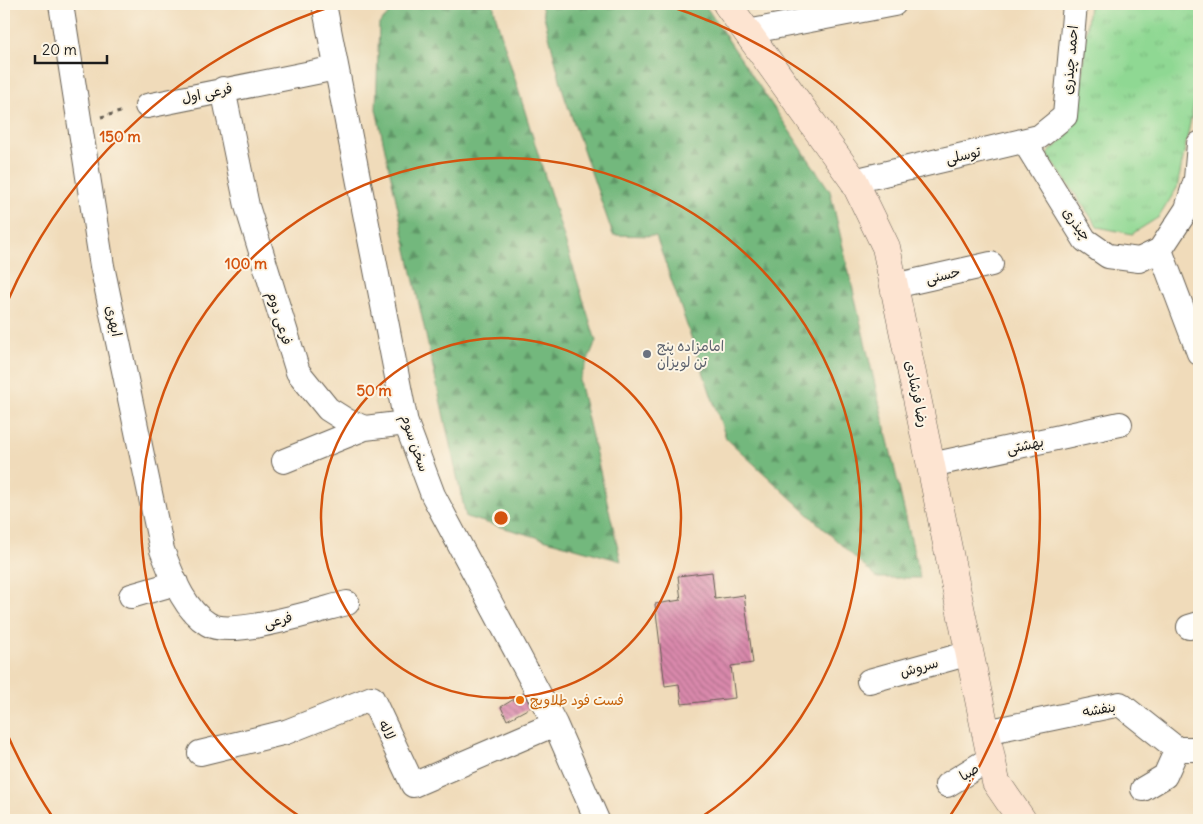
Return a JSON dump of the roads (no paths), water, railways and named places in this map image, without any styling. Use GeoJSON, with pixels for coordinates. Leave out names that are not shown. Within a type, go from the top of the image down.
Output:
{"type":"FeatureCollection","features":[{"type":"Feature","properties":{"kind":"main road","name":"رضا فرشادی"},"geometry":{"type":"LineString","coordinates":[[727,4],[854,181],[886,247],[996,782],[1022,820]]}},
{"type":"Feature","properties":{"kind":"street","name":"ابهری"},"geometry":{"type":"LineString","coordinates":[[61,4],[102,266],[162,550],[176,583],[189,606],[208,624]]}},
{"type":"Feature","properties":{"kind":"street","name":"سخن سوم"},"geometry":{"type":"LineString","coordinates":[[324,4],[406,423],[433,495],[554,724],[597,820]]}},
{"type":"Feature","properties":{"kind":"street"},"geometry":{"type":"LineString","coordinates":[[747,32],[894,4]]}},
{"type":"Feature","properties":{"kind":"street","name":"احمد چیذری"},"geometry":{"type":"LineString","coordinates":[[1065,116],[1076,4]]}},
{"type":"Feature","properties":{"kind":"street","name":"فرعی اول"},"geometry":{"type":"LineString","coordinates":[[147,106],[223,89],[336,68]]}},
{"type":"Feature","properties":{"kind":"street","name":"فرعی دوم"},"geometry":{"type":"LineString","coordinates":[[223,89],[246,206],[298,372],[328,410],[364,428]]}},
{"type":"Feature","properties":{"kind":"street","name":"توسلی"},"geometry":{"type":"LineString","coordinates":[[854,181],[1039,138],[1065,116]]}},
{"type":"Feature","properties":{"kind":"street","name":"چیذری"},"geometry":{"type":"LineString","coordinates":[[1024,141],[1085,240],[1108,256],[1140,260],[1160,250]]}},
{"type":"Feature","properties":{"kind":"street"},"geometry":{"type":"LineString","coordinates":[[1199,144],[1196,179],[1187,209],[1160,250],[1199,353]]}},
{"type":"Feature","properties":{"kind":"street","name":"حسنی"},"geometry":{"type":"LineString","coordinates":[[894,286],[991,264]]}},
{"type":"Feature","properties":{"kind":"street"},"geometry":{"type":"LineString","coordinates":[[284,461],[364,428],[406,423]]}},
{"type":"Feature","properties":{"kind":"street","name":"بهشتی"},"geometry":{"type":"LineString","coordinates":[[931,466],[1120,424]]}},
{"type":"Feature","properties":{"kind":"street"},"geometry":{"type":"LineString","coordinates":[[131,596],[176,583]]}},
{"type":"Feature","properties":{"kind":"street","name":"فرعی"},"geometry":{"type":"LineString","coordinates":[[208,624],[225,630],[260,624],[347,603]]}},
{"type":"Feature","properties":{"kind":"street","name":"سروش"},"geometry":{"type":"LineString","coordinates":[[869,680],[970,653]]}},
{"type":"Feature","properties":{"kind":"street","name":"لاله"},"geometry":{"type":"LineString","coordinates":[[200,753],[286,732],[372,698],[413,785],[554,724]]}},
{"type":"Feature","properties":{"kind":"street","name":"بنفشه"},"geometry":{"type":"LineString","coordinates":[[986,732],[1120,704],[1188,749]]}},
{"type":"Feature","properties":{"kind":"street"},"geometry":{"type":"LineString","coordinates":[[1143,789],[1165,776],[1188,749]]}},
{"type":"Feature","properties":{"kind":"street","name":"صبا"},"geometry":{"type":"LineString","coordinates":[[947,785],[991,758]]}},
{"type":"Feature","properties":{"kind":"place","name":"امامزاده پنج تن لویزان"},"geometry":{"type":"Point","coordinates":[647,354]}},
{"type":"Feature","properties":{"kind":"place","name":"فست فود طلاویچ"},"geometry":{"type":"Point","coordinates":[520,700]}}]}
